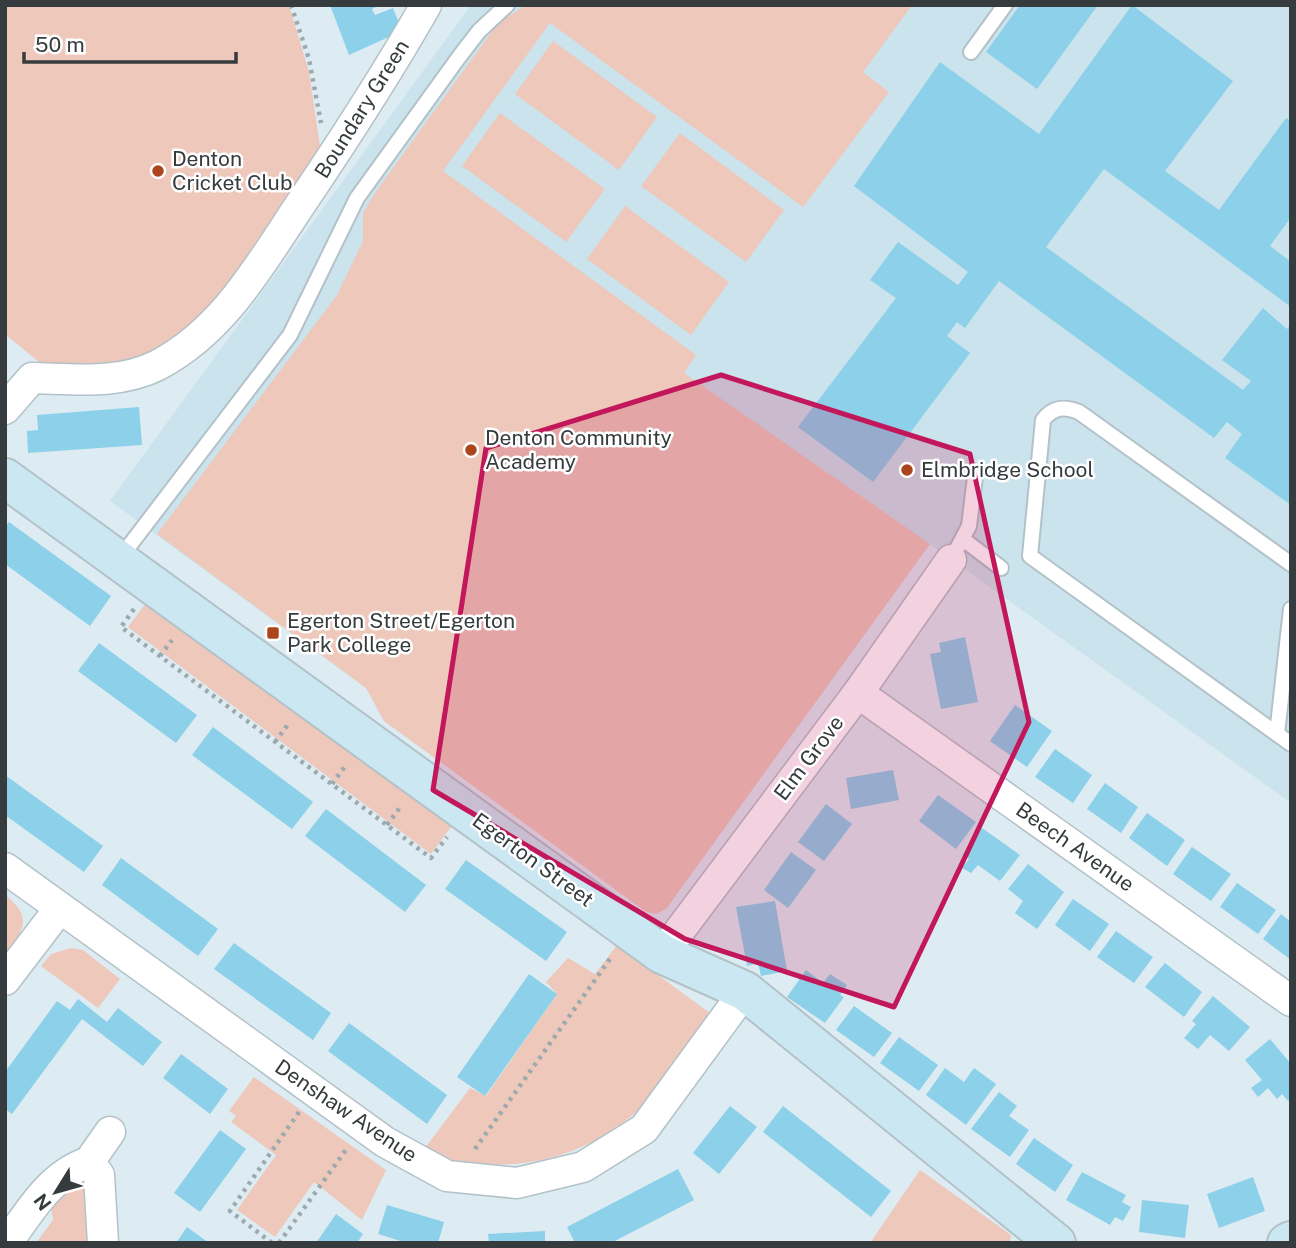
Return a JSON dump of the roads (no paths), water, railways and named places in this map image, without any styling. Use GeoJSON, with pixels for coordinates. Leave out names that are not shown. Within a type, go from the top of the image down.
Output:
{"type":"FeatureCollection","features":[{"type":"Feature","properties":{"kind":"street","name":"Boundary Green"},"geometry":{"type":"LineString","coordinates":[[5,409],[32,378],[97,380],[129,376],[157,366],[202,337],[237,299],[374,97],[426,5]]}},
{"type":"Feature","properties":{"kind":"street","name":"Egerton Street"},"geometry":{"type":"LineString","coordinates":[[5,478],[662,954],[745,991],[1056,1243]]}},
{"type":"Feature","properties":{"kind":"street","name":"Elm Grove"},"geometry":{"type":"LineString","coordinates":[[662,954],[858,692],[958,550]]}},
{"type":"Feature","properties":{"kind":"street","name":"Beech Avenue"},"geometry":{"type":"LineString","coordinates":[[858,692],[1291,1001]]}},
{"type":"Feature","properties":{"kind":"street","name":"Denshaw Avenue"},"geometry":{"type":"LineString","coordinates":[[5,868],[363,1127],[447,1177],[517,1183],[583,1167],[644,1129],[745,991]]}},
{"type":"Feature","properties":{"kind":"street"},"geometry":{"type":"LineString","coordinates":[[5,980],[60,908]]}},
{"type":"Feature","properties":{"kind":"street"},"geometry":{"type":"LineString","coordinates":[[7,1243],[55,1180],[71,1168],[89,1162],[110,1132]]}},
{"type":"Feature","properties":{"kind":"street"},"geometry":{"type":"LineString","coordinates":[[89,1162],[99,1175],[103,1243]]}},
{"type":"Feature","properties":{"kind":"lane"},"geometry":{"type":"LineString","coordinates":[[120,559],[290,335],[358,198],[479,31],[507,5]]}},
{"type":"Feature","properties":{"kind":"lane"},"geometry":{"type":"LineString","coordinates":[[971,52],[1005,5]]}},
{"type":"Feature","properties":{"kind":"lane"},"geometry":{"type":"LineString","coordinates":[[1291,564],[1079,412],[1066,407],[1057,409],[1043,420],[1030,556],[1291,744]]}},
{"type":"Feature","properties":{"kind":"lane"},"geometry":{"type":"LineString","coordinates":[[975,477],[958,550],[1002,568]]}},
{"type":"Feature","properties":{"kind":"lane"},"geometry":{"type":"LineString","coordinates":[[1277,734],[1291,610]]}},
{"type":"Feature","properties":{"kind":"place","name":"Denton Cricket Club"},"geometry":{"type":"Point","coordinates":[158,171]}},
{"type":"Feature","properties":{"kind":"place","name":"Denton Community Academy"},"geometry":{"type":"Point","coordinates":[471,450]}},
{"type":"Feature","properties":{"kind":"place","name":"Elmbridge School"},"geometry":{"type":"Point","coordinates":[907,470]}},
{"type":"Feature","properties":{"kind":"place","name":"Egerton Street/Egerton Park College"},"geometry":{"type":"Point","coordinates":[273,633]}}]}
